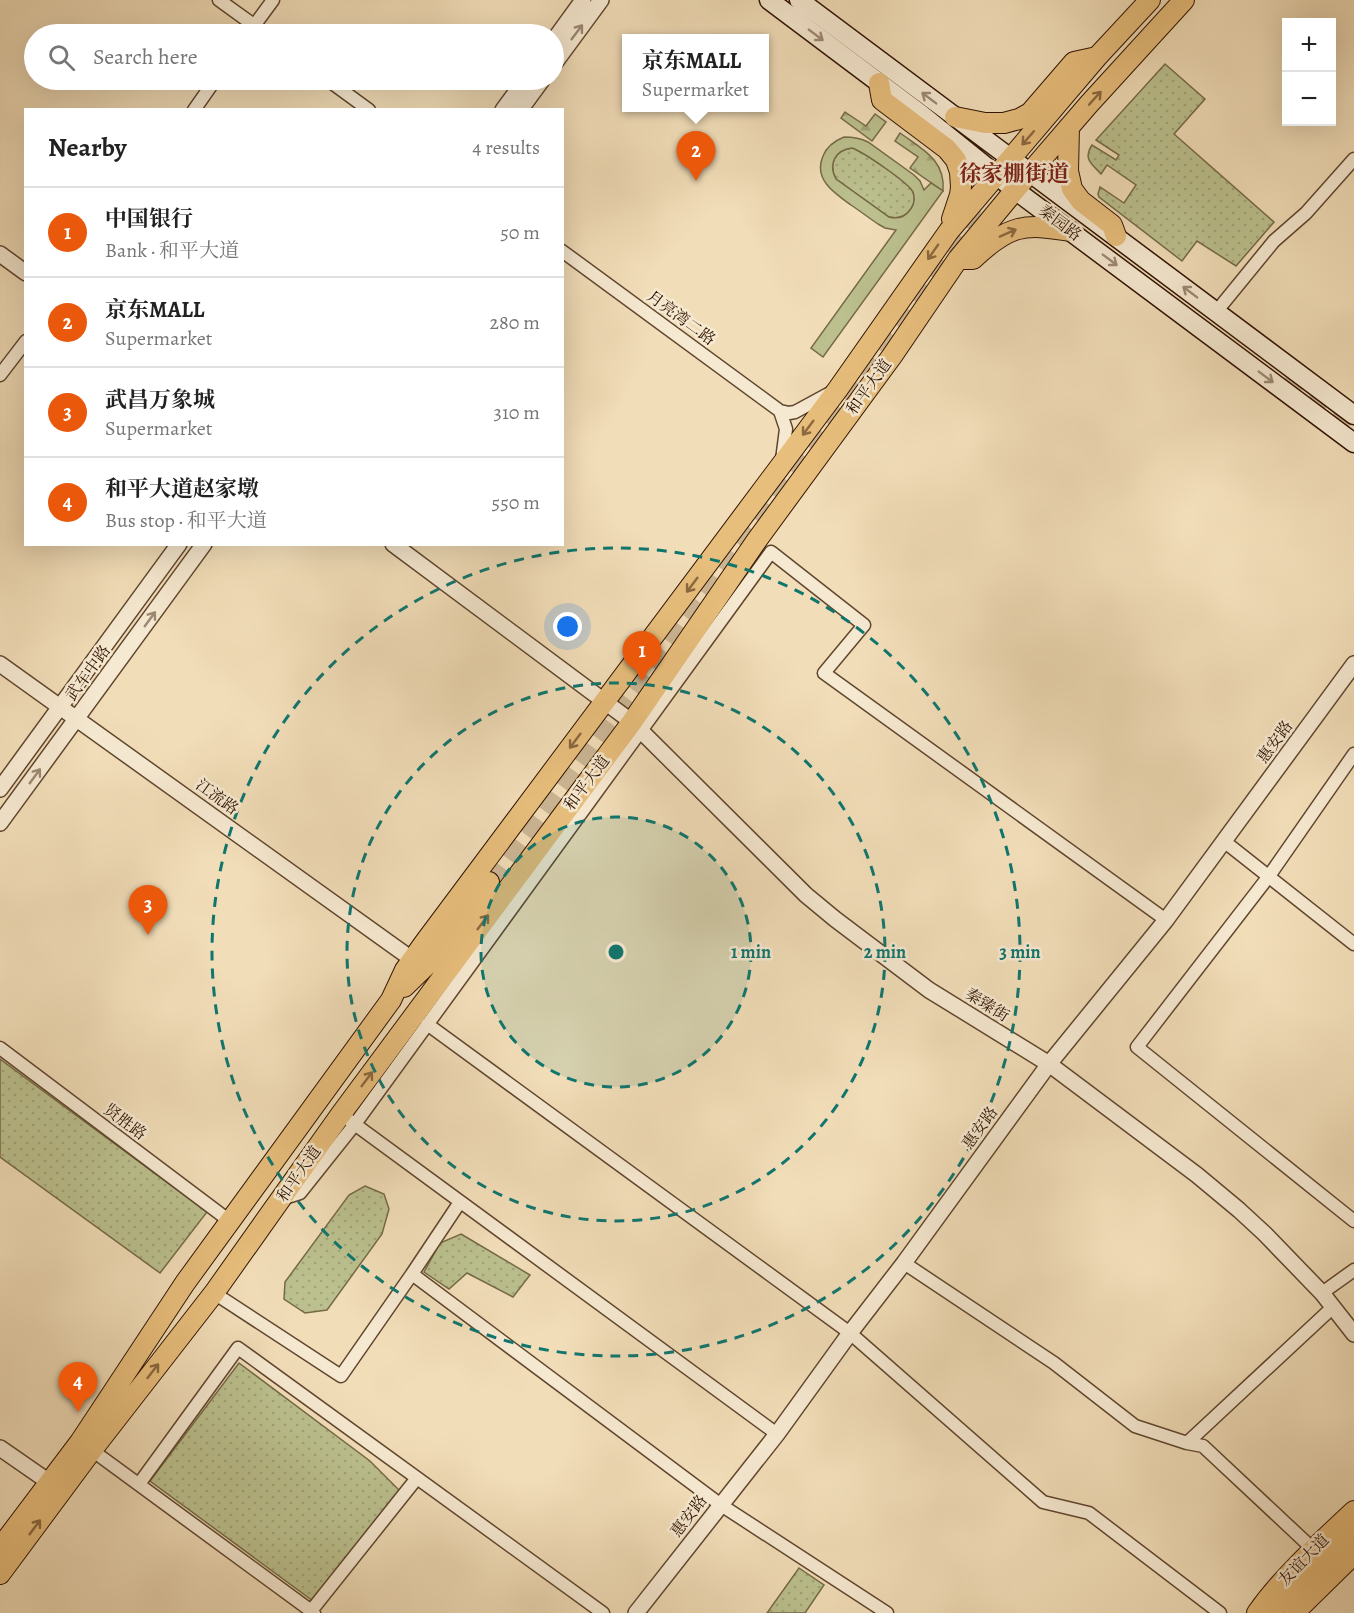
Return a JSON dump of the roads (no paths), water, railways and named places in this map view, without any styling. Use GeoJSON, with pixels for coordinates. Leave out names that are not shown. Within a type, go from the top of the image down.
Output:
{"type":"FeatureCollection","features":[{"type":"Feature","properties":{"kind":"main road","name":"秦园路"},"geometry":{"type":"LineString","coordinates":[[769,0],[1015,190],[1354,443]]}},
{"type":"Feature","properties":{"kind":"main road","name":"秦园路"},"geometry":{"type":"LineString","coordinates":[[799,0],[1354,415]]}},
{"type":"Feature","properties":{"kind":"main road","name":"和平大道"},"geometry":{"type":"LineString","coordinates":[[0,1574],[86,1446],[185,1283],[391,1000],[405,970],[838,389],[949,231],[1097,57],[1150,0]]}},
{"type":"Feature","properties":{"kind":"main road","name":"和平大道"},"geometry":{"type":"LineString","coordinates":[[0,1548],[49,1482],[86,1446],[214,1293],[281,1199],[348,1119],[637,727],[757,540],[892,356],[958,259],[1069,127],[1184,0]]}},
{"type":"Feature","properties":{"kind":"main road"},"geometry":{"type":"LineString","coordinates":[[955,117],[985,123],[1004,123],[1018,119],[1030,113],[1074,62],[1097,57]]}},
{"type":"Feature","properties":{"kind":"main road"},"geometry":{"type":"LineString","coordinates":[[879,83],[882,100],[947,149],[956,160],[961,187],[949,231]]}},
{"type":"Feature","properties":{"kind":"main road"},"geometry":{"type":"LineString","coordinates":[[1069,127],[1068,171],[1072,189],[1082,201],[1112,225],[1116,236]]}},
{"type":"Feature","properties":{"kind":"main road"},"geometry":{"type":"LineString","coordinates":[[958,259],[973,259],[997,238],[1015,230],[1036,226],[1071,231]]}},
{"type":"Feature","properties":{"kind":"main road"},"geometry":{"type":"LineString","coordinates":[[391,1000],[434,958],[489,882]]}},
{"type":"Feature","properties":{"kind":"main road","name":"友谊大道"},"geometry":{"type":"LineString","coordinates":[[1257,1613],[1313,1549],[1354,1511]]}},
{"type":"Feature","properties":{"kind":"main road"},"geometry":{"type":"LineString","coordinates":[[1289,1610],[1354,1533]]}},
{"type":"Feature","properties":{"kind":"main road"},"geometry":{"type":"LineString","coordinates":[[1289,1610],[1354,1554]]}},
{"type":"Feature","properties":{"kind":"main road"},"geometry":{"type":"LineString","coordinates":[[1289,1610],[1354,1570]]}},
{"type":"Feature","properties":{"kind":"street"},"geometry":{"type":"LineString","coordinates":[[219,0],[245,24]]}},
{"type":"Feature","properties":{"kind":"street"},"geometry":{"type":"LineString","coordinates":[[255,24],[273,0]]}},
{"type":"Feature","properties":{"kind":"street"},"geometry":{"type":"LineString","coordinates":[[564,26],[583,0]]}},
{"type":"Feature","properties":{"kind":"street"},"geometry":{"type":"LineString","coordinates":[[564,50],[601,0]]}},
{"type":"Feature","properties":{"kind":"street"},"geometry":{"type":"LineString","coordinates":[[195,108],[208,90]]}},
{"type":"Feature","properties":{"kind":"street"},"geometry":{"type":"LineString","coordinates":[[342,90],[366,108]]}},
{"type":"Feature","properties":{"kind":"street"},"geometry":{"type":"LineString","coordinates":[[504,108],[518,90]]}},
{"type":"Feature","properties":{"kind":"street"},"geometry":{"type":"LineString","coordinates":[[521,108],[535,90]]}},
{"type":"Feature","properties":{"kind":"street"},"geometry":{"type":"LineString","coordinates":[[1216,312],[1274,241],[1306,213],[1354,159]]}},
{"type":"Feature","properties":{"kind":"street","name":"月亮湾二路"},"geometry":{"type":"LineString","coordinates":[[564,252],[780,411]]}},
{"type":"Feature","properties":{"kind":"street"},"geometry":{"type":"LineString","coordinates":[[0,254],[24,272]]}},
{"type":"Feature","properties":{"kind":"street"},"geometry":{"type":"LineString","coordinates":[[0,375],[24,344]]}},
{"type":"Feature","properties":{"kind":"street"},"geometry":{"type":"LineString","coordinates":[[780,411],[795,412],[838,389]]}},
{"type":"Feature","properties":{"kind":"street"},"geometry":{"type":"LineString","coordinates":[[780,411],[786,429],[781,465]]}},
{"type":"Feature","properties":{"kind":"street","name":"武车中路"},"geometry":{"type":"LineString","coordinates":[[0,789],[178,546]]}},
{"type":"Feature","properties":{"kind":"street","name":"武车中路"},"geometry":{"type":"LineString","coordinates":[[0,823],[203,546]]}},
{"type":"Feature","properties":{"kind":"street","name":"秦臻街"},"geometry":{"type":"LineString","coordinates":[[396,546],[637,727],[806,895],[828,913],[929,990],[1049,1064],[1197,1175],[1265,1234],[1322,1293],[1354,1334]]}},
{"type":"Feature","properties":{"kind":"street"},"geometry":{"type":"LineString","coordinates":[[777,1434],[348,1119],[427,1024],[637,727],[771,552],[864,625],[824,673],[1166,920]]}},
{"type":"Feature","properties":{"kind":"street","name":"江流路"},"geometry":{"type":"LineString","coordinates":[[0,664],[413,960]]}},
{"type":"Feature","properties":{"kind":"street","name":"惠安路"},"geometry":{"type":"LineString","coordinates":[[636,1613],[777,1434],[1049,1064],[1166,920],[1354,664]]}},
{"type":"Feature","properties":{"kind":"street"},"geometry":{"type":"LineString","coordinates":[[1354,754],[1269,876],[1137,1047],[1354,1221]]}},
{"type":"Feature","properties":{"kind":"street"},"geometry":{"type":"LineString","coordinates":[[1225,842],[1354,944]]}},
{"type":"Feature","properties":{"kind":"street"},"geometry":{"type":"LineString","coordinates":[[427,1024],[850,1333],[1043,1502],[1089,1513],[1220,1613]]}},
{"type":"Feature","properties":{"kind":"street","name":"贤胜路"},"geometry":{"type":"LineString","coordinates":[[0,1048],[231,1222]]}},
{"type":"Feature","properties":{"kind":"street"},"geometry":{"type":"LineString","coordinates":[[214,1293],[341,1376],[460,1202]]}},
{"type":"Feature","properties":{"kind":"street"},"geometry":{"type":"LineString","coordinates":[[904,1263],[1054,1363],[1135,1426],[1203,1446],[1313,1549]]}},
{"type":"Feature","properties":{"kind":"street"},"geometry":{"type":"LineString","coordinates":[[1322,1293],[1354,1270]]}},
{"type":"Feature","properties":{"kind":"street"},"geometry":{"type":"LineString","coordinates":[[412,1274],[721,1505],[887,1613]]}},
{"type":"Feature","properties":{"kind":"street"},"geometry":{"type":"LineString","coordinates":[[1187,1443],[1332,1308]]}},
{"type":"Feature","properties":{"kind":"street"},"geometry":{"type":"LineString","coordinates":[[139,1484],[238,1348],[603,1613]]}},
{"type":"Feature","properties":{"kind":"street"},"geometry":{"type":"LineString","coordinates":[[86,1446],[312,1612],[417,1478]]}},
{"type":"Feature","properties":{"kind":"street"},"geometry":{"type":"LineString","coordinates":[[0,1448],[49,1482]]}},
{"type":"Feature","properties":{"kind":"tunnel"},"geometry":{"type":"LineString","coordinates":[[489,882],[957,244],[971,211],[975,188],[974,164],[962,136],[940,111]]}},
{"type":"Feature","properties":{"kind":"tunnel"},"geometry":{"type":"LineString","coordinates":[[1287,376],[1354,427]]}},
{"type":"Feature","properties":{"kind":"place","name":"京东MALL"},"geometry":{"type":"Point","coordinates":[696,181]}},
{"type":"Feature","properties":{"kind":"place","name":"中国银行"},"geometry":{"type":"Point","coordinates":[642,681]}},
{"type":"Feature","properties":{"kind":"place","name":"武昌万象城"},"geometry":{"type":"Point","coordinates":[148,935]}},
{"type":"Feature","properties":{"kind":"place","name":"和平大道赵家墩"},"geometry":{"type":"Point","coordinates":[78,1412]}},
{"type":"Feature","properties":{"kind":"district","name":"徐家棚街道"},"geometry":{"type":"Point","coordinates":[1014,174]}}]}
